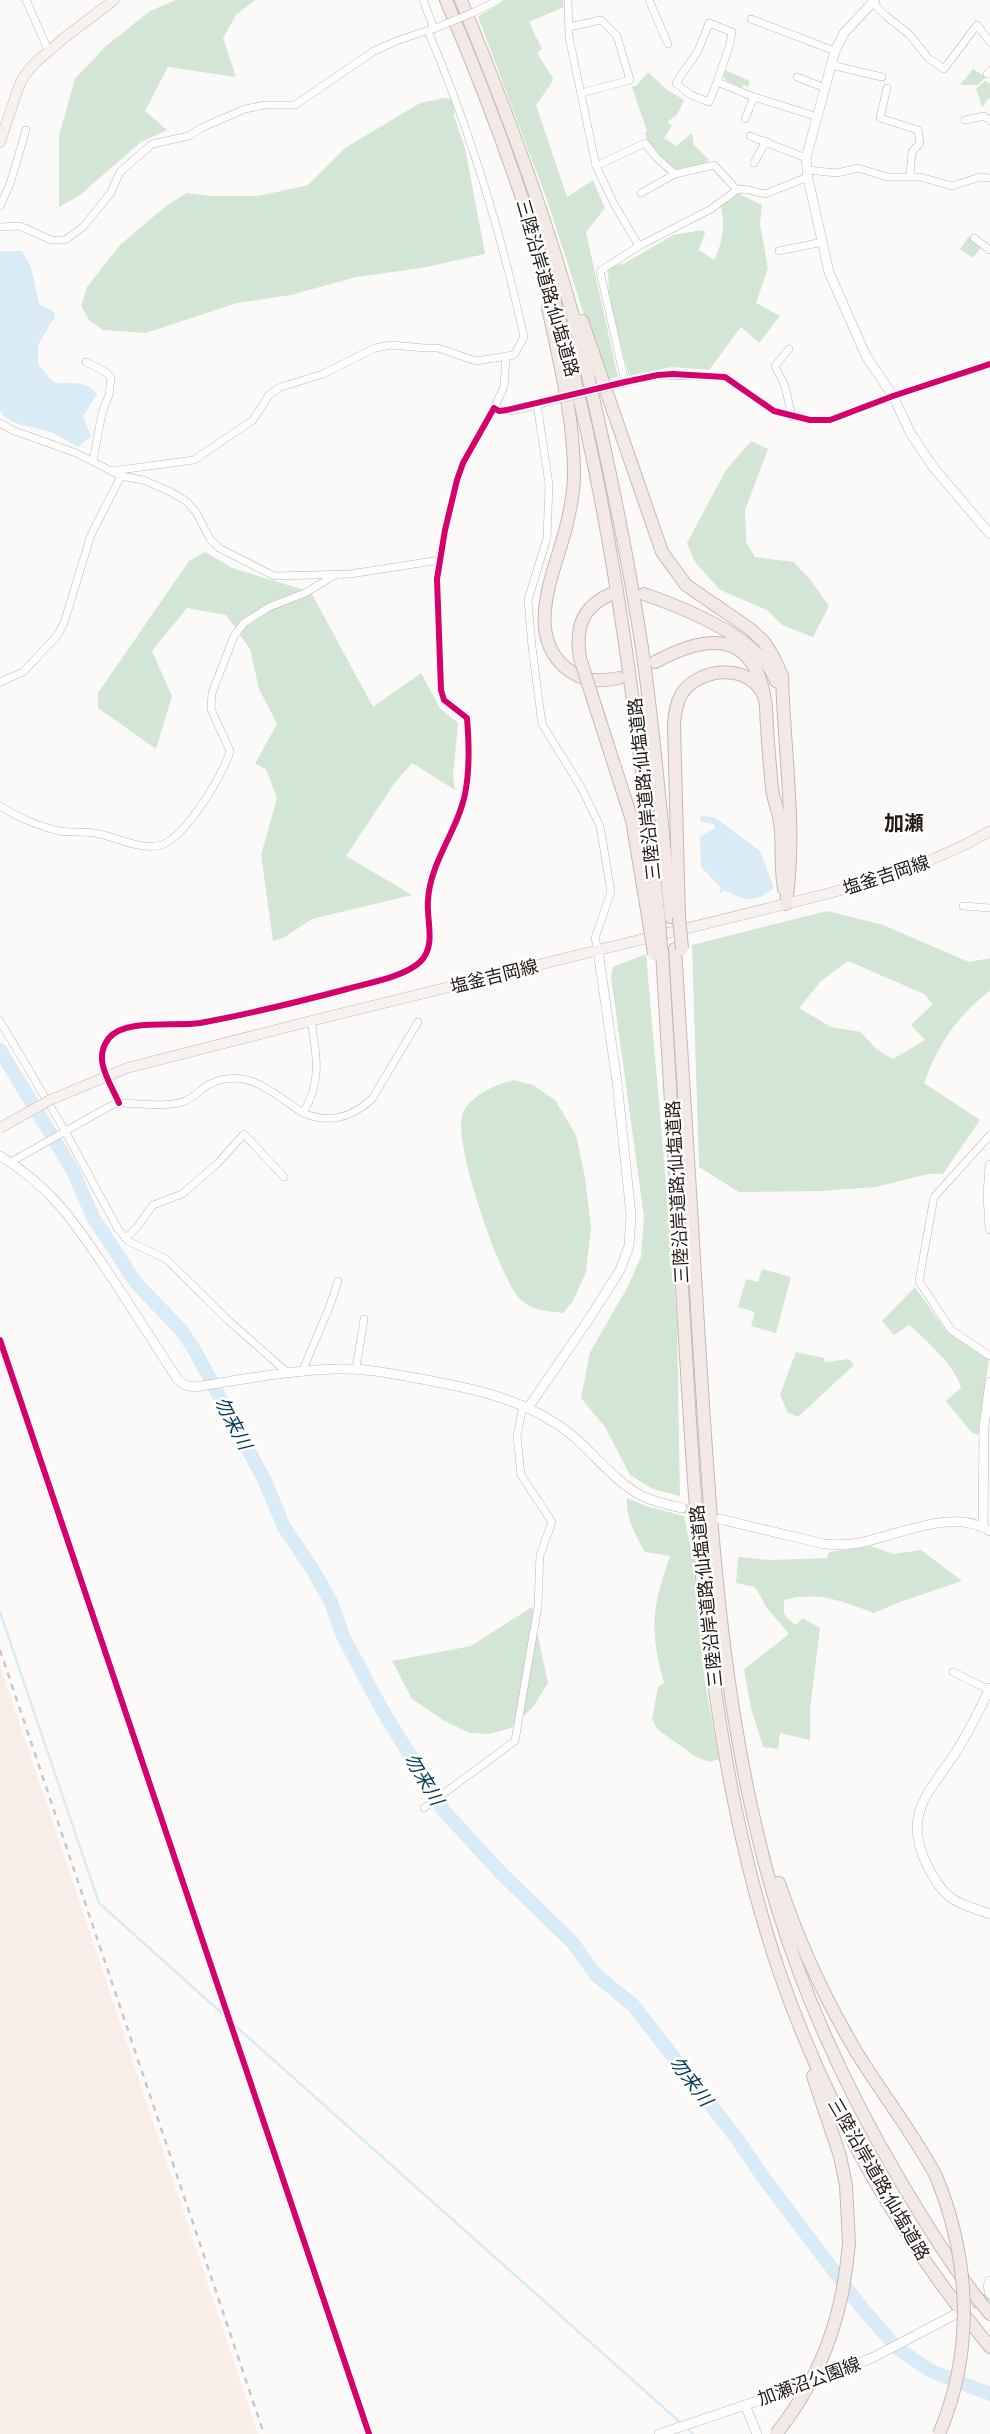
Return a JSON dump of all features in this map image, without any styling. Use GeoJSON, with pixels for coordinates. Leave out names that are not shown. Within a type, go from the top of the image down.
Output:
{"type":"FeatureCollection","features":[{"type":"Feature","properties":{"kind":"highway","name":"三陸沿岸道路;仙塩道路"},"geometry":{"type":"LineString","coordinates":[[446,0],[487,100],[519,187],[555,302],[595,470],[624,628],[665,919],[678,949],[682,1049],[714,1551],[735,1717],[754,1812],[780,1917],[801,1976],[841,2074],[916,2207],[953,2264],[989,2302]]}},
{"type":"Feature","properties":{"kind":"highway","name":"三陸沿岸道路;仙塩道路"},"geometry":{"type":"LineString","coordinates":[[461,0],[500,96],[529,178],[551,243],[584,357],[623,538],[650,710],[665,919],[658,953],[668,1051],[694,1476],[713,1677],[727,1760],[749,1866],[769,1939],[790,2000],[831,2099],[856,2146],[939,2280],[990,2347]]}},
{"type":"Feature","properties":{"kind":"highway"},"geometry":{"type":"LineString","coordinates":[[529,178],[576,304],[619,433],[662,552],[686,585],[750,629],[764,642],[782,676],[790,821],[790,871],[786,904]]}},
{"type":"Feature","properties":{"kind":"highway"},"geometry":{"type":"LineString","coordinates":[[519,187],[563,379],[574,473],[569,514],[547,596],[545,615],[546,635],[554,655],[569,671],[592,682],[619,678]]}},
{"type":"Feature","properties":{"kind":"highway"},"geometry":{"type":"LineString","coordinates":[[611,594],[593,604],[582,621],[578,638],[580,658],[632,820],[645,888],[665,919]]}},
{"type":"Feature","properties":{"kind":"highway"},"geometry":{"type":"LineString","coordinates":[[644,594],[704,619],[753,649],[774,676],[782,697]]}},
{"type":"Feature","properties":{"kind":"highway"},"geometry":{"type":"LineString","coordinates":[[654,662],[695,644],[715,642],[727,644],[739,650],[751,660],[760,677],[765,699],[772,788],[780,821],[781,873],[786,904]]}},
{"type":"Feature","properties":{"kind":"highway"},"geometry":{"type":"LineString","coordinates":[[665,919],[674,724],[676,708],[681,694],[696,680],[721,671],[738,674],[753,682],[765,699]]}},
{"type":"Feature","properties":{"kind":"highway"},"geometry":{"type":"LineString","coordinates":[[754,1812],[791,1917],[820,1985],[855,2049],[910,2131],[936,2176],[958,2242],[965,2304],[959,2368],[948,2410],[939,2434]]}},
{"type":"Feature","properties":{"kind":"highway"},"geometry":{"type":"LineString","coordinates":[[776,2434],[802,2398],[818,2370],[830,2339],[840,2308],[849,2243],[846,2185],[840,2156],[790,2000]]}},
{"type":"Feature","properties":{"kind":"main road"},"geometry":{"type":"LineString","coordinates":[[0,142],[19,86],[35,63],[100,9],[114,0]]}},
{"type":"Feature","properties":{"kind":"main road","name":"塩釜吉岡線"},"geometry":{"type":"LineString","coordinates":[[0,1128],[50,1100],[127,1068],[786,904],[900,873],[935,859],[990,831]]}},
{"type":"Feature","properties":{"kind":"street"},"geometry":{"type":"LineString","coordinates":[[26,0],[49,52]]}},
{"type":"Feature","properties":{"kind":"street"},"geometry":{"type":"LineString","coordinates":[[112,471],[194,460],[253,420],[269,395],[281,387],[323,374],[375,348],[391,345],[438,348],[476,361],[514,355],[524,337],[488,192],[423,0]]}},
{"type":"Feature","properties":{"kind":"street"},"geometry":{"type":"LineString","coordinates":[[0,227],[20,226],[51,240],[65,240],[83,227],[110,194],[120,172],[152,144],[189,136],[203,127],[245,109],[295,105],[374,51],[399,40],[433,29],[499,0]]}},
{"type":"Feature","properties":{"kind":"street"},"geometry":{"type":"LineString","coordinates":[[568,0],[569,27],[596,166],[614,204],[639,246]]}},
{"type":"Feature","properties":{"kind":"street"},"geometry":{"type":"LineString","coordinates":[[649,0],[668,44]]}},
{"type":"Feature","properties":{"kind":"street"},"geometry":{"type":"LineString","coordinates":[[990,42],[977,25],[944,69],[928,58],[910,35],[886,16],[874,1],[844,33],[835,51],[806,158],[807,173],[829,272],[866,356],[893,396],[911,434],[933,467],[990,534]]}},
{"type":"Feature","properties":{"kind":"street"},"geometry":{"type":"LineString","coordinates":[[751,19],[835,51]]}},
{"type":"Feature","properties":{"kind":"street"},"geometry":{"type":"LineString","coordinates":[[569,27],[601,20],[617,36],[630,80],[581,92]]}},
{"type":"Feature","properties":{"kind":"street"},"geometry":{"type":"LineString","coordinates":[[708,23],[732,32],[730,44],[717,82],[709,102],[691,95],[676,83],[698,51],[708,23]]}},
{"type":"Feature","properties":{"kind":"street"},"geometry":{"type":"LineString","coordinates":[[831,64],[882,76]]}},
{"type":"Feature","properties":{"kind":"street"},"geometry":{"type":"LineString","coordinates":[[797,77],[826,88]]}},
{"type":"Feature","properties":{"kind":"street"},"geometry":{"type":"LineString","coordinates":[[717,82],[754,97],[818,117]]}},
{"type":"Feature","properties":{"kind":"street"},"geometry":{"type":"LineString","coordinates":[[887,88],[880,118],[918,130],[920,143],[912,152],[910,176]]}},
{"type":"Feature","properties":{"kind":"street"},"geometry":{"type":"LineString","coordinates":[[745,119],[754,97]]}},
{"type":"Feature","properties":{"kind":"street"},"geometry":{"type":"LineString","coordinates":[[965,120],[984,116],[990,121]]}},
{"type":"Feature","properties":{"kind":"street"},"geometry":{"type":"LineString","coordinates":[[0,206],[10,184],[26,130]]}},
{"type":"Feature","properties":{"kind":"street"},"geometry":{"type":"LineString","coordinates":[[750,136],[806,158]]}},
{"type":"Feature","properties":{"kind":"street"},"geometry":{"type":"LineString","coordinates":[[754,163],[766,141]]}},
{"type":"Feature","properties":{"kind":"street"},"geometry":{"type":"LineString","coordinates":[[596,166],[645,143],[656,157],[676,174]]}},
{"type":"Feature","properties":{"kind":"street"},"geometry":{"type":"LineString","coordinates":[[641,193],[676,174],[714,165],[736,190]]}},
{"type":"Feature","properties":{"kind":"street"},"geometry":{"type":"LineString","coordinates":[[622,383],[600,271],[639,246],[711,209],[736,190],[744,189],[765,194],[807,173],[837,173],[858,168],[887,177],[910,176],[952,186],[980,177],[990,178]]}},
{"type":"Feature","properties":{"kind":"street"},"geometry":{"type":"LineString","coordinates":[[974,238],[990,250]]}},
{"type":"Feature","properties":{"kind":"street"},"geometry":{"type":"LineString","coordinates":[[779,251],[823,242]]}},
{"type":"Feature","properties":{"kind":"street"},"geometry":{"type":"LineString","coordinates":[[790,349],[775,366],[785,386],[792,417]]}},
{"type":"Feature","properties":{"kind":"street"},"geometry":{"type":"LineString","coordinates":[[119,1103],[101,1062],[101,1055],[108,1039],[119,1029],[129,1026],[179,1026],[199,1023],[284,1005],[378,980],[412,968],[422,960],[430,946],[428,900],[435,868],[465,794],[469,738],[467,718],[444,700],[441,690],[436,607],[440,560],[457,480],[463,463],[504,388],[506,356]]}},
{"type":"Feature","properties":{"kind":"street"},"geometry":{"type":"LineString","coordinates":[[86,362],[112,377],[109,395],[102,413],[94,461]]}},
{"type":"Feature","properties":{"kind":"street"},"geometry":{"type":"LineString","coordinates":[[494,408],[499,411],[540,404],[658,375],[725,377],[774,411],[810,420],[830,420],[893,396],[990,364]]}},
{"type":"Feature","properties":{"kind":"street"},"geometry":{"type":"LineString","coordinates":[[424,1808],[515,1741],[538,1606],[540,1555],[552,1522],[522,1475],[517,1436],[526,1407],[599,1303],[620,1270],[629,1246],[631,1215],[617,1082],[595,938],[611,892],[600,826],[581,787],[542,724],[532,646],[528,600],[547,538],[549,501],[548,463],[540,404]]}},
{"type":"Feature","properties":{"kind":"street"},"geometry":{"type":"LineString","coordinates":[[0,423],[12,430],[94,461],[121,476],[158,485],[186,501],[196,512],[210,539],[219,548],[249,565],[274,576],[335,575],[440,560]]}},
{"type":"Feature","properties":{"kind":"street"},"geometry":{"type":"LineString","coordinates":[[0,682],[23,672],[57,636],[64,623],[91,535],[121,476]]}},
{"type":"Feature","properties":{"kind":"street"},"geometry":{"type":"LineString","coordinates":[[0,806],[10,813],[59,831],[95,833],[135,844],[162,844],[173,838],[191,820],[226,766],[230,751],[211,709],[212,693],[234,636],[244,623],[269,607],[304,594],[335,575]]}},
{"type":"Feature","properties":{"kind":"street"},"geometry":{"type":"LineString","coordinates":[[963,906],[990,908]]}},
{"type":"Feature","properties":{"kind":"street"},"geometry":{"type":"LineString","coordinates":[[0,1021],[118,1229],[138,1247],[166,1259],[229,1321],[289,1374]]}},
{"type":"Feature","properties":{"kind":"street"},"geometry":{"type":"LineString","coordinates":[[303,1113],[312,1098],[317,1078],[311,1021]]}},
{"type":"Feature","properties":{"kind":"street"},"geometry":{"type":"LineString","coordinates":[[11,1162],[96,1113],[119,1103],[176,1104],[186,1101],[208,1084],[225,1078],[242,1078],[260,1083],[303,1113],[318,1119],[332,1119],[362,1108],[372,1099],[418,1022]]}},
{"type":"Feature","properties":{"kind":"street"},"geometry":{"type":"LineString","coordinates":[[126,1238],[153,1206],[182,1194],[218,1163],[244,1134],[284,1177]]}},
{"type":"Feature","properties":{"kind":"street"},"geometry":{"type":"LineString","coordinates":[[990,1135],[934,1197],[919,1281],[951,1330],[990,1356]]}},
{"type":"Feature","properties":{"kind":"street"},"geometry":{"type":"LineString","coordinates":[[0,1156],[35,1179],[56,1199],[78,1226],[178,1380],[185,1385],[194,1387],[302,1372],[356,1369],[464,1387],[526,1407],[570,1432],[619,1480],[634,1491],[643,1496],[682,1508]]}},
{"type":"Feature","properties":{"kind":"street"},"geometry":{"type":"LineString","coordinates":[[990,1166],[988,1195],[990,1228]]}},
{"type":"Feature","properties":{"kind":"street"},"geometry":{"type":"LineString","coordinates":[[302,1372],[329,1308],[338,1281]]}},
{"type":"Feature","properties":{"kind":"street"},"geometry":{"type":"LineString","coordinates":[[356,1369],[364,1319]]}},
{"type":"Feature","properties":{"kind":"street"},"geometry":{"type":"LineString","coordinates":[[0,1340],[369,2434]]}},
{"type":"Feature","properties":{"kind":"street"},"geometry":{"type":"LineString","coordinates":[[720,1519],[824,1544],[841,1545],[856,1544],[937,1523],[949,1522],[986,1529],[984,1426],[990,1382]]}},
{"type":"Feature","properties":{"kind":"street"},"geometry":{"type":"LineString","coordinates":[[954,1672],[989,1689],[956,1751],[934,1781],[920,1812],[916,1830],[918,1846],[939,1888],[951,1899],[990,1914]]}},
{"type":"Feature","properties":{"kind":"street"},"geometry":{"type":"LineString","coordinates":[[989,2302],[988,2286],[990,2281]]}},
{"type":"Feature","properties":{"kind":"street","name":"加瀬沼公園線"},"geometry":{"type":"LineString","coordinates":[[659,2434],[808,2384],[883,2353],[954,2315]]}},
{"type":"Feature","properties":{"kind":"street"},"geometry":{"type":"LineString","coordinates":[[745,2405],[757,2434]]}},
{"type":"Feature","properties":{"kind":"shaded area"},"geometry":{"type":"Polygon","coordinates":[[[0,1665],[33,1763],[258,2434],[0,2434],[0,1665]]]}},
{"type":"Feature","properties":{"kind":"green space"},"geometry":{"type":"Polygon","coordinates":[[[176,0],[255,0],[236,15],[223,38],[236,77],[168,67],[145,111],[167,130],[141,142],[80,195],[59,207],[59,135],[75,79],[106,46],[150,11],[176,0]]]}},
{"type":"Feature","properties":{"kind":"green space"},"geometry":{"type":"Polygon","coordinates":[[[505,0],[563,0],[564,7],[529,22],[542,49],[537,53],[553,78],[551,84],[536,105],[567,197],[593,180],[605,208],[586,232],[618,377],[605,380],[547,200],[478,17],[505,0]]]}},
{"type":"Feature","properties":{"kind":"green space"},"geometry":{"type":"Polygon","coordinates":[[[973,69],[986,77],[978,85],[960,85],[973,69]]]}},
{"type":"Feature","properties":{"kind":"green space"},"geometry":{"type":"Polygon","coordinates":[[[725,70],[750,81],[748,87],[744,85],[742,88],[725,80],[723,75],[725,70]]]}},
{"type":"Feature","properties":{"kind":"green space"},"geometry":{"type":"Polygon","coordinates":[[[648,72],[666,89],[684,100],[677,115],[667,122],[672,125],[664,138],[676,146],[692,133],[694,145],[708,159],[708,162],[677,170],[657,154],[649,144],[645,133],[647,131],[632,87],[637,85],[648,72]]]}},
{"type":"Feature","properties":{"kind":"green space"},"geometry":{"type":"Polygon","coordinates":[[[985,81],[990,84],[990,97],[982,107],[976,88],[985,81]]]}},
{"type":"Feature","properties":{"kind":"green space"},"geometry":{"type":"Polygon","coordinates":[[[445,98],[455,99],[454,116],[465,148],[485,254],[422,268],[356,277],[291,295],[237,303],[146,333],[103,330],[89,320],[81,306],[87,287],[120,245],[167,205],[187,193],[211,196],[258,196],[308,185],[345,148],[420,103],[445,98]]]}},
{"type":"Feature","properties":{"kind":"green space"},"geometry":{"type":"Polygon","coordinates":[[[737,193],[762,205],[760,224],[768,268],[756,303],[780,316],[759,343],[741,327],[709,370],[672,367],[629,376],[609,299],[608,268],[625,263],[673,235],[703,230],[705,233],[699,250],[714,260],[722,234],[721,206],[737,193]]]}},
{"type":"Feature","properties":{"kind":"green space"},"geometry":{"type":"Polygon","coordinates":[[[969,236],[982,246],[973,258],[960,249],[969,236]]]}},
{"type":"Feature","properties":{"kind":"green space"},"geometry":{"type":"Polygon","coordinates":[[[751,441],[768,449],[745,510],[746,542],[755,557],[794,562],[812,582],[829,606],[813,637],[782,625],[767,610],[720,590],[695,562],[687,543],[726,470],[751,441]]]}},
{"type":"Feature","properties":{"kind":"green space"},"geometry":{"type":"Polygon","coordinates":[[[205,552],[232,568],[311,592],[373,707],[421,673],[440,708],[458,723],[453,776],[455,790],[412,763],[394,784],[346,856],[412,895],[312,919],[283,938],[273,941],[261,855],[277,798],[266,769],[255,764],[277,724],[259,689],[250,649],[226,615],[187,608],[152,651],[172,696],[156,749],[98,708],[98,693],[189,561],[205,552]]]}},
{"type":"Feature","properties":{"kind":"green space"},"geometry":{"type":"Polygon","coordinates":[[[827,911],[883,925],[969,962],[990,958],[990,991],[967,1011],[950,1032],[936,1055],[924,1083],[980,1120],[943,1174],[928,1174],[876,1187],[822,1191],[739,1192],[699,1167],[692,945],[827,911]],[[848,961],[821,981],[799,1008],[831,1027],[861,1032],[876,1049],[893,1059],[925,1040],[911,1025],[933,1004],[924,994],[848,961]]]}},
{"type":"Feature","properties":{"kind":"green space"},"geometry":{"type":"Polygon","coordinates":[[[646,954],[677,1323],[680,1496],[653,1489],[630,1475],[605,1427],[581,1398],[590,1352],[626,1290],[641,1257],[644,1217],[611,977],[613,967],[646,954]]]}},
{"type":"Feature","properties":{"kind":"green space"},"geometry":{"type":"Polygon","coordinates":[[[514,1080],[533,1085],[555,1100],[576,1135],[585,1177],[591,1227],[586,1272],[573,1301],[563,1313],[540,1310],[530,1306],[520,1299],[511,1286],[490,1239],[471,1181],[465,1154],[461,1132],[462,1116],[465,1109],[483,1092],[514,1080]]]}},
{"type":"Feature","properties":{"kind":"green space"},"geometry":{"type":"Polygon","coordinates":[[[762,1269],[791,1277],[776,1333],[751,1326],[755,1312],[738,1307],[746,1279],[758,1282],[762,1269]]]}},
{"type":"Feature","properties":{"kind":"green space"},"geometry":{"type":"Polygon","coordinates":[[[915,1287],[945,1329],[989,1359],[978,1435],[971,1432],[946,1401],[961,1388],[954,1372],[947,1363],[909,1325],[894,1335],[882,1321],[915,1287]]]}},
{"type":"Feature","properties":{"kind":"green space"},"geometry":{"type":"Polygon","coordinates":[[[796,1352],[824,1358],[825,1362],[849,1359],[854,1365],[798,1417],[788,1413],[780,1395],[796,1352]]]}},
{"type":"Feature","properties":{"kind":"green space"},"geometry":{"type":"Polygon","coordinates":[[[627,1498],[646,1506],[684,1516],[692,1553],[705,1682],[719,1759],[710,1762],[696,1757],[657,1729],[652,1719],[658,1687],[664,1683],[656,1648],[656,1605],[670,1556],[645,1552],[629,1519],[627,1498]]]}},
{"type":"Feature","properties":{"kind":"green space"},"geometry":{"type":"Polygon","coordinates":[[[871,1546],[893,1554],[921,1550],[962,1581],[874,1613],[841,1601],[819,1597],[797,1597],[784,1600],[784,1614],[795,1625],[803,1618],[820,1628],[810,1710],[810,1740],[780,1733],[778,1749],[763,1747],[751,1708],[744,1669],[789,1634],[767,1608],[755,1587],[736,1583],[738,1557],[770,1560],[827,1558],[829,1552],[871,1546]]]}},
{"type":"Feature","properties":{"kind":"green space"},"geometry":{"type":"Polygon","coordinates":[[[532,1607],[548,1683],[533,1707],[511,1728],[490,1734],[469,1733],[443,1720],[412,1699],[392,1661],[471,1646],[532,1607]]]}},
{"type":"Feature","properties":{"kind":"water"},"geometry":{"type":"Polygon","coordinates":[[[0,251],[22,251],[31,267],[39,304],[54,312],[55,316],[38,345],[38,364],[54,383],[83,384],[97,394],[83,416],[91,436],[78,447],[50,432],[15,423],[0,411],[0,251]]]}},
{"type":"Feature","properties":{"kind":"water"},"geometry":{"type":"Polygon","coordinates":[[[700,815],[716,818],[760,851],[774,888],[755,899],[739,897],[724,890],[722,893],[719,892],[721,888],[701,867],[700,837],[715,828],[714,824],[701,822],[700,815]]]}},
{"type":"Feature","properties":{"kind":"waterway","name":"勿来川"},"geometry":{"type":"LineString","coordinates":[[0,1050],[73,1171],[93,1217],[136,1283],[182,1331],[195,1351],[264,1479],[284,1527],[313,1570],[331,1602],[343,1636],[381,1708],[444,1811],[501,1873],[572,1942],[596,1975],[633,2005],[738,2140],[763,2177],[862,2308],[897,2348],[931,2371],[990,2394]]}},
{"type":"Feature","properties":{"kind":"waterway"},"geometry":{"type":"LineString","coordinates":[[0,1612],[99,1903],[226,2017]]}},
{"type":"Feature","properties":{"kind":"waterway"},"geometry":{"type":"LineString","coordinates":[[232,2023],[682,2424]]}},
{"type":"Feature","properties":{"kind":"waterway"},"geometry":{"type":"LineString","coordinates":[[686,2427],[693,2434]]}},
{"type":"Feature","properties":{"kind":"tunnel"},"geometry":{"type":"LineString","coordinates":[[682,1508],[715,1518]]}},
{"type":"Feature","properties":{"kind":"tunnel"},"geometry":{"type":"LineString","coordinates":[[960,2312],[988,2297]]}},
{"type":"Feature","properties":{"kind":"railway"},"geometry":{"type":"LineString","coordinates":[[0,1650],[264,2434]]}},
{"type":"Feature","properties":{"kind":"cycle path"},"geometry":{"type":"LineString","coordinates":[[119,1103],[107,1079],[102,1062],[104,1046],[116,1032],[126,1028],[151,1024],[200,1023],[292,1003],[395,976],[413,967],[425,956],[430,932],[428,908],[430,886],[439,859],[457,820],[465,794],[469,746],[467,718],[444,700],[441,690],[437,579],[445,530],[457,480],[463,463],[494,408],[499,411],[507,410],[625,382],[673,374],[725,377],[774,411],[810,420],[830,420],[893,396],[990,364]]}},
{"type":"Feature","properties":{"kind":"cycle path"},"geometry":{"type":"LineString","coordinates":[[0,1340],[369,2434]]}},
{"type":"Feature","properties":{"kind":"district","name":"加瀬"},"geometry":{"type":"Point","coordinates":[904,823]}}]}
